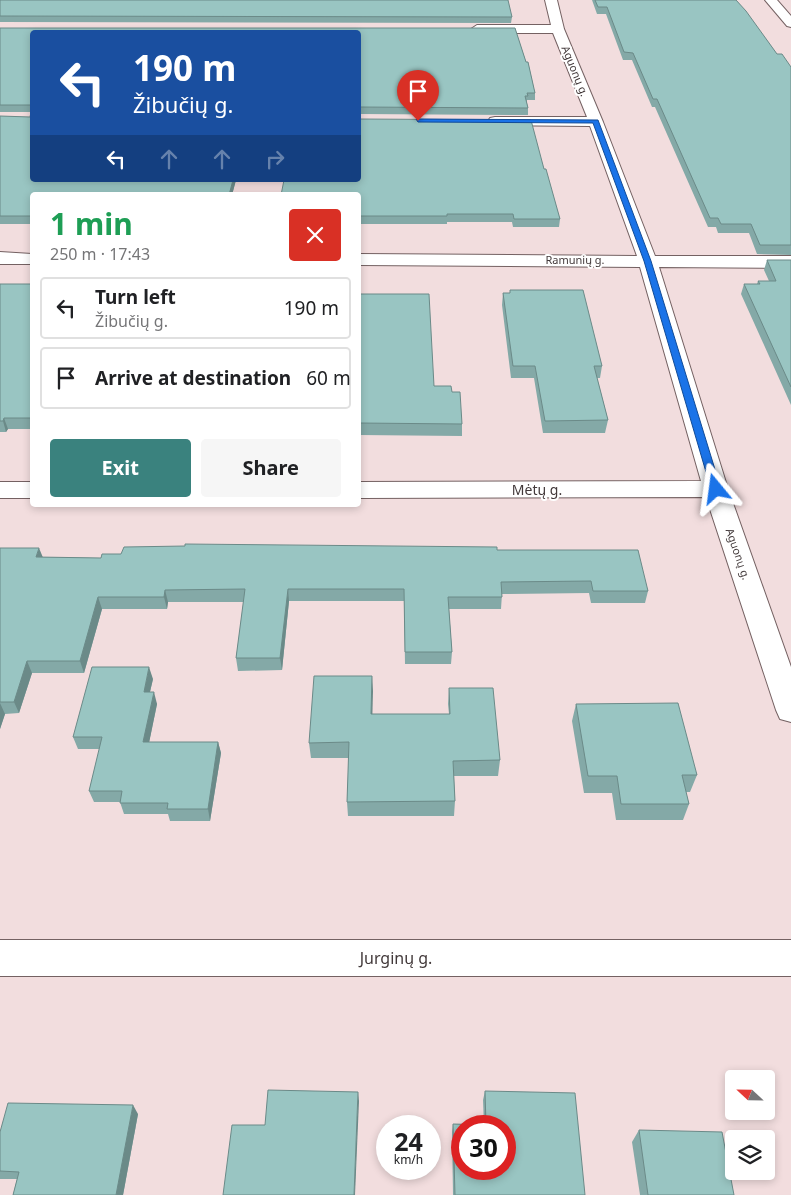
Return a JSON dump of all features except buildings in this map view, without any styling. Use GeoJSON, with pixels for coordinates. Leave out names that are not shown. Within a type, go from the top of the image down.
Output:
{"type":"FeatureCollection","features":[{"type":"Feature","properties":{"kind":"street","name":"Aguonų g."},"geometry":{"type":"LineString","coordinates":[[551,0],[558,29],[596,122],[648,261],[716,489],[791,710]]}},
{"type":"Feature","properties":{"kind":"street"},"geometry":{"type":"LineString","coordinates":[[771,0],[791,23]]}},
{"type":"Feature","properties":{"kind":"street"},"geometry":{"type":"LineString","coordinates":[[469,29],[558,29]]}},
{"type":"Feature","properties":{"kind":"street"},"geometry":{"type":"LineString","coordinates":[[477,121],[596,122]]}},
{"type":"Feature","properties":{"kind":"street"},"geometry":{"type":"LineString","coordinates":[[0,258],[30,259]]}},
{"type":"Feature","properties":{"kind":"street","name":"Ramunių g."},"geometry":{"type":"LineString","coordinates":[[361,260],[791,262]]}},
{"type":"Feature","properties":{"kind":"street","name":"Mėtų g."},"geometry":{"type":"LineString","coordinates":[[361,490],[716,489]]}},
{"type":"Feature","properties":{"kind":"street"},"geometry":{"type":"LineString","coordinates":[[0,490],[30,490]]}},
{"type":"Feature","properties":{"kind":"street","name":"Jurginų g."},"geometry":{"type":"LineString","coordinates":[[0,958],[791,958]]}},
{"type":"Feature","properties":{"kind":"route"},"geometry":{"type":"LineString","coordinates":[[418,121],[596,122],[648,261],[716,489]]}}]}
